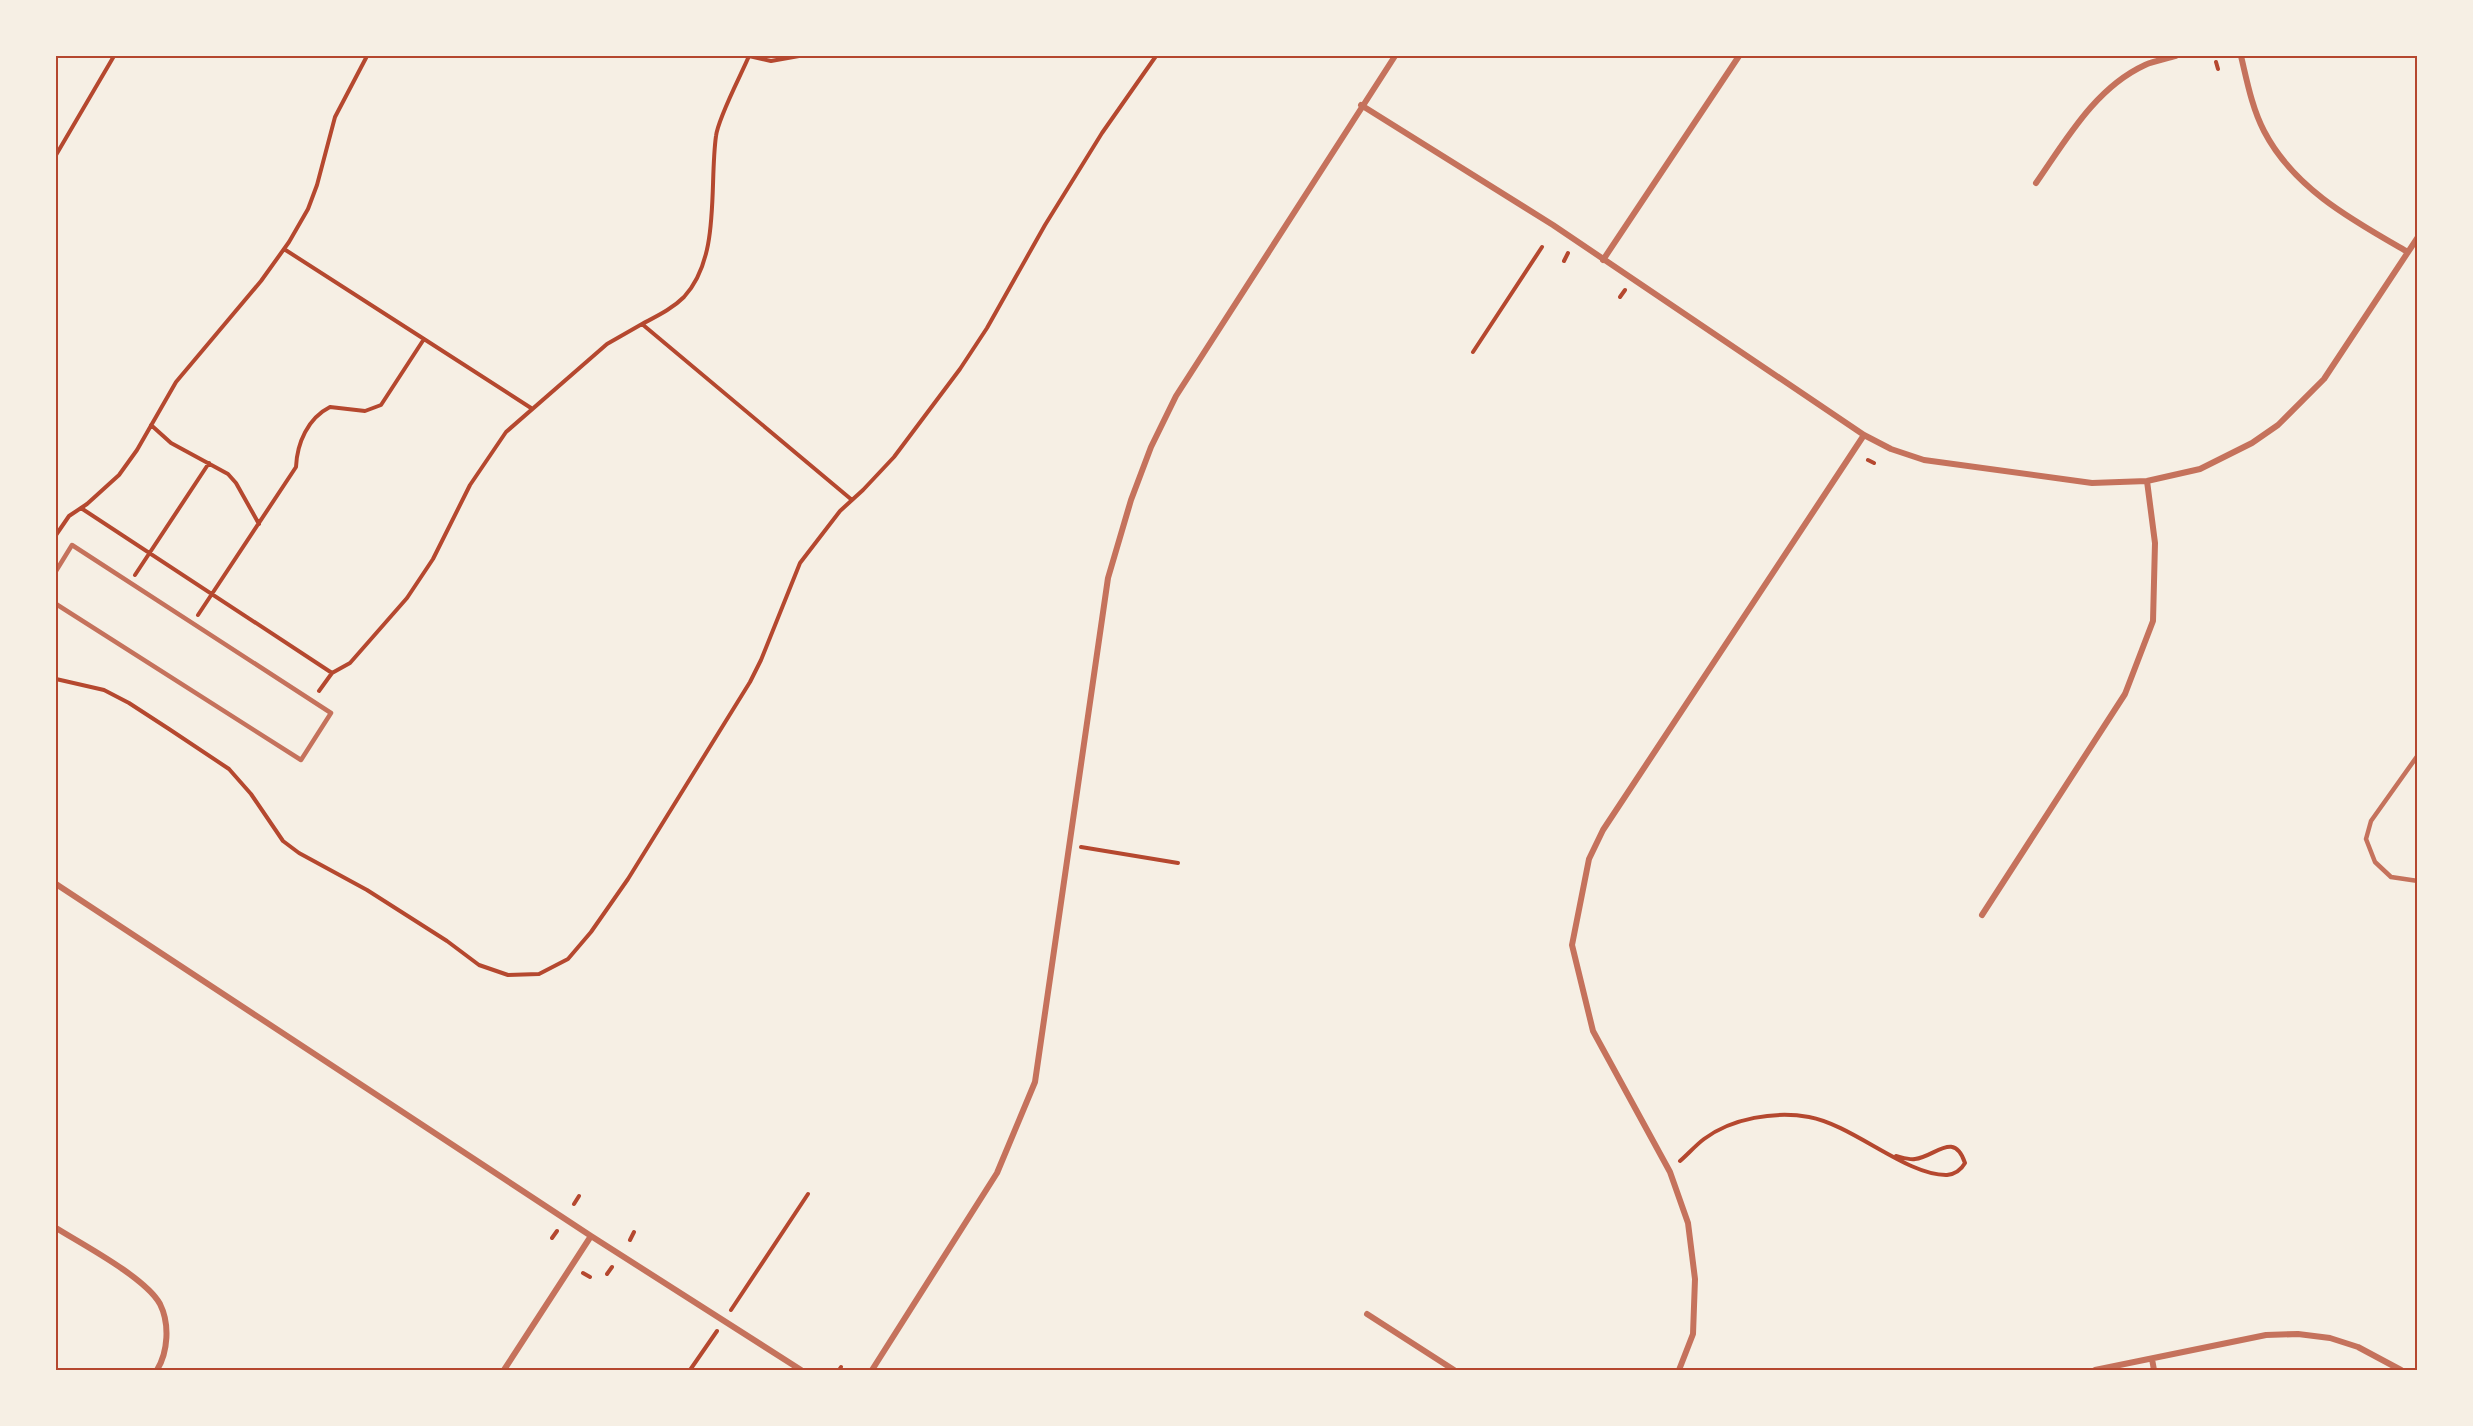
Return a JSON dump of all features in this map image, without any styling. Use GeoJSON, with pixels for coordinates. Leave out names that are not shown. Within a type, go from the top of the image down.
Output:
{"type":"FeatureCollection","features":[{"type":"Feature","properties":{"kind":"street"},"geometry":{"type":"LineString","coordinates":[[872,1371],[997,1173],[1035,1082],[1108,578],[1131,500],[1151,447],[1176,396],[1361,105],[1395,56]]}},
{"type":"Feature","properties":{"kind":"street"},"geometry":{"type":"LineString","coordinates":[[1603,260],[1739,56]]}},
{"type":"Feature","properties":{"kind":"street"},"geometry":{"type":"LineString","coordinates":[[2036,183],[2094,103],[2117,81],[2145,65],[2176,56]]}},
{"type":"Feature","properties":{"kind":"street"},"geometry":{"type":"LineString","coordinates":[[2241,56],[2255,111],[2278,154],[2328,202],[2360,225],[2408,252]]}},
{"type":"Feature","properties":{"kind":"street"},"geometry":{"type":"LineString","coordinates":[[1361,105],[1553,225],[1864,435],[1924,460],[2092,483],[2147,481],[2200,469],[2252,443],[2299,406],[2335,365],[2418,237]]}},
{"type":"Feature","properties":{"kind":"street"},"geometry":{"type":"LineString","coordinates":[[1679,1371],[1693,1334],[1695,1279],[1688,1224],[1670,1172],[1593,1032],[1572,945],[1589,859],[1603,830],[1864,435]]}},
{"type":"Feature","properties":{"kind":"street"},"geometry":{"type":"LineString","coordinates":[[1982,915],[2125,694],[2153,621],[2155,543],[2147,481]]}},
{"type":"Feature","properties":{"kind":"street"},"geometry":{"type":"LineString","coordinates":[[56,884],[591,1236],[801,1371]]}},
{"type":"Feature","properties":{"kind":"street"},"geometry":{"type":"LineString","coordinates":[[56,1228],[138,1280],[160,1304],[168,1334],[157,1371]]}},
{"type":"Feature","properties":{"kind":"street"},"geometry":{"type":"LineString","coordinates":[[504,1371],[591,1236]]}},
{"type":"Feature","properties":{"kind":"street"},"geometry":{"type":"LineString","coordinates":[[1367,1314],[1454,1371]]}},
{"type":"Feature","properties":{"kind":"street"},"geometry":{"type":"LineString","coordinates":[[2095,1371],[2266,1335],[2298,1334],[2330,1338],[2358,1347],[2401,1371]]}},
{"type":"Feature","properties":{"kind":"street"},"geometry":{"type":"LineString","coordinates":[[2152,1359],[2154,1371]]}},
{"type":"Feature","properties":{"kind":"lane"},"geometry":{"type":"LineString","coordinates":[[56,571],[72,545],[331,713],[301,760],[56,604]]}},
{"type":"Feature","properties":{"kind":"lane"},"geometry":{"type":"LineString","coordinates":[[2418,755],[2371,822],[2366,839],[2374,862],[2391,877],[2418,881]]}},
{"type":"Feature","properties":{"kind":"path"},"geometry":{"type":"LineString","coordinates":[[56,155],[114,56]]}},
{"type":"Feature","properties":{"kind":"path"},"geometry":{"type":"LineString","coordinates":[[56,536],[69,516],[119,475],[176,382],[284,249],[308,209],[317,185],[335,117],[367,56]]}},
{"type":"Feature","properties":{"kind":"path"},"geometry":{"type":"LineString","coordinates":[[313,701],[332,673],[350,663],[408,598],[433,560],[470,485],[506,432],[531,408],[608,344],[670,309],[697,280],[706,253],[710,224],[716,134],[749,56],[771,61],[800,56]]}},
{"type":"Feature","properties":{"kind":"path"},"geometry":{"type":"LineString","coordinates":[[56,679],[104,690],[129,703],[229,769],[251,794],[283,841],[299,854],[367,890],[447,941],[479,965],[508,975],[539,974],[568,959],[591,932],[628,879],[750,682],[800,563],[820,534],[894,457],[960,369],[987,328],[1045,225],[1102,133],[1156,56]]}},
{"type":"Feature","properties":{"kind":"path"},"geometry":{"type":"LineString","coordinates":[[2216,62],[2218,69]]}},
{"type":"Feature","properties":{"kind":"path"},"geometry":{"type":"LineString","coordinates":[[1473,352],[1542,247]]}},
{"type":"Feature","properties":{"kind":"path"},"geometry":{"type":"LineString","coordinates":[[284,249],[531,408]]}},
{"type":"Feature","properties":{"kind":"path"},"geometry":{"type":"LineString","coordinates":[[1564,261],[1568,254]]}},
{"type":"Feature","properties":{"kind":"path"},"geometry":{"type":"LineString","coordinates":[[1620,297],[1625,290]]}},
{"type":"Feature","properties":{"kind":"path"},"geometry":{"type":"LineString","coordinates":[[642,324],[852,500]]}},
{"type":"Feature","properties":{"kind":"path"},"geometry":{"type":"LineString","coordinates":[[192,623],[297,467],[297,452],[314,418],[321,411],[330,407],[365,411],[381,405],[424,339]]}},
{"type":"Feature","properties":{"kind":"path"},"geometry":{"type":"LineString","coordinates":[[151,425],[171,443],[228,474],[236,483],[259,524]]}},
{"type":"Feature","properties":{"kind":"path"},"geometry":{"type":"LineString","coordinates":[[1868,460],[1874,463]]}},
{"type":"Feature","properties":{"kind":"path"},"geometry":{"type":"LineString","coordinates":[[130,582],[209,463]]}},
{"type":"Feature","properties":{"kind":"path"},"geometry":{"type":"LineString","coordinates":[[81,508],[332,673]]}},
{"type":"Feature","properties":{"kind":"path"},"geometry":{"type":"LineString","coordinates":[[1082,848],[1178,864]]}},
{"type":"Feature","properties":{"kind":"path"},"geometry":{"type":"LineString","coordinates":[[1680,1161],[1705,1138],[1727,1126],[1751,1119],[1782,1115],[1810,1118],[1842,1128],[1923,1171],[1948,1175],[1960,1171],[1965,1163],[1962,1154],[1957,1149],[1948,1146],[1914,1159],[1896,1156]]}},
{"type":"Feature","properties":{"kind":"path"},"geometry":{"type":"LineString","coordinates":[[729,1313],[808,1194]]}},
{"type":"Feature","properties":{"kind":"path"},"geometry":{"type":"LineString","coordinates":[[574,1204],[579,1196]]}},
{"type":"Feature","properties":{"kind":"path"},"geometry":{"type":"LineString","coordinates":[[552,1238],[557,1231]]}},
{"type":"Feature","properties":{"kind":"path"},"geometry":{"type":"LineString","coordinates":[[630,1240],[634,1232]]}},
{"type":"Feature","properties":{"kind":"path"},"geometry":{"type":"LineString","coordinates":[[607,1274],[612,1267]]}},
{"type":"Feature","properties":{"kind":"path"},"geometry":{"type":"LineString","coordinates":[[583,1273],[590,1277]]}},
{"type":"Feature","properties":{"kind":"path"},"geometry":{"type":"LineString","coordinates":[[690,1371],[719,1328]]}}]}
